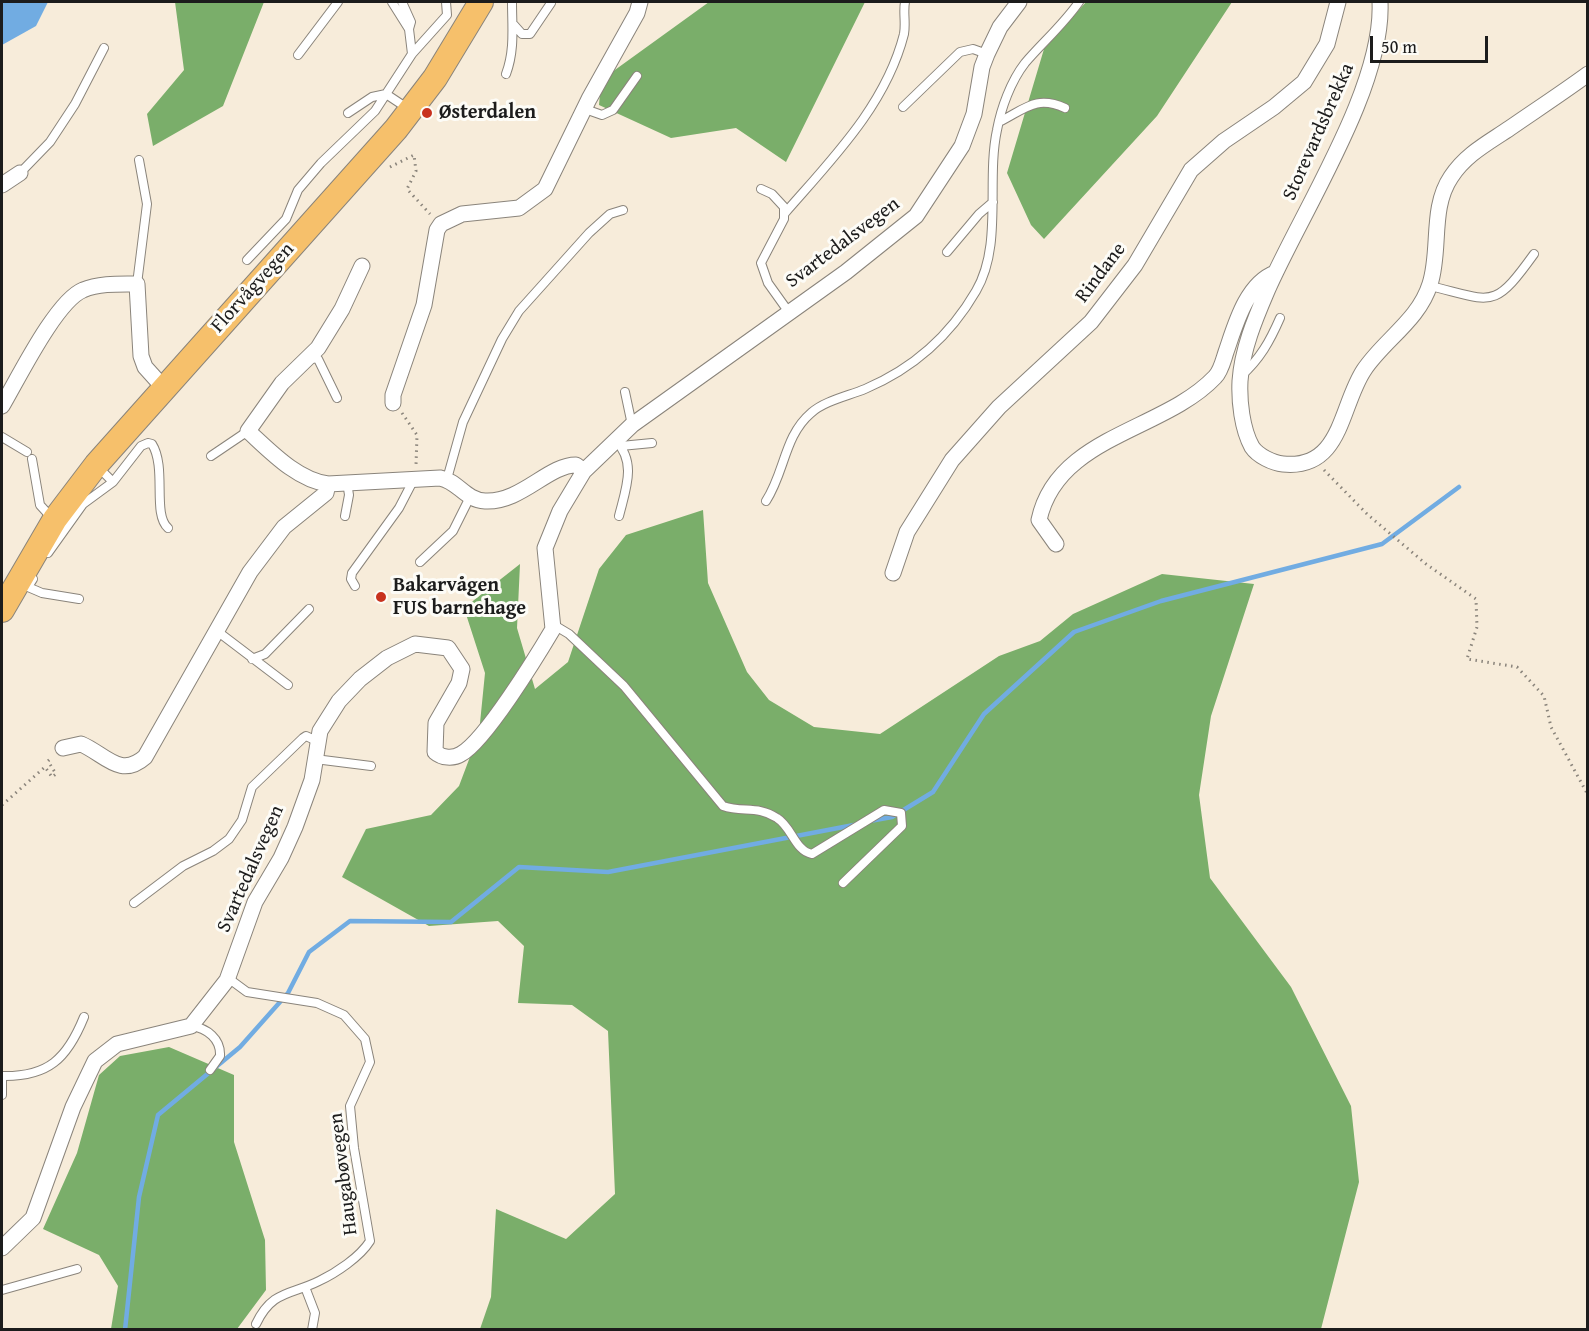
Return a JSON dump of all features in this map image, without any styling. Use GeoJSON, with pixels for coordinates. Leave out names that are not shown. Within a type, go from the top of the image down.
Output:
{"type":"FeatureCollection","features":[{"type":"Feature","properties":{"kind":"main road","name":"Florvågvegen"},"geometry":{"type":"LineString","coordinates":[[2,610],[55,519],[96,465],[410,111],[445,62],[481,2]]}},
{"type":"Feature","properties":{"kind":"street"},"geometry":{"type":"LineString","coordinates":[[393,403],[393,395],[424,305],[433,239],[441,224],[462,214],[519,208],[537,196],[555,173],[585,109],[637,13],[640,2]]}},
{"type":"Feature","properties":{"kind":"street","name":"Svartedalsvegen"},"geometry":{"type":"LineString","coordinates":[[192,1026],[228,978],[255,902],[296,827],[312,780],[320,731],[332,710],[360,679],[404,648],[426,643],[448,648],[462,669],[459,683],[440,712],[434,734],[435,752],[439,755],[461,755],[487,729],[554,625],[545,548],[560,511],[584,471],[618,443],[632,425],[788,311],[846,272],[916,216],[946,173],[968,134],[987,54],[1000,27],[1018,2]]}},
{"type":"Feature","properties":{"kind":"street","name":"Rindane"},"geometry":{"type":"LineString","coordinates":[[893,573],[907,532],[952,460],[999,407],[1091,322],[1135,265],[1191,170],[1224,141],[1274,107],[1304,82],[1328,44],[1338,2]]}},
{"type":"Feature","properties":{"kind":"street","name":"Storevardsbrekka"},"geometry":{"type":"LineString","coordinates":[[1317,459],[1298,465],[1278,464],[1255,451],[1251,446],[1242,411],[1240,377],[1257,315],[1373,64],[1380,2]]}},
{"type":"Feature","properties":{"kind":"street"},"geometry":{"type":"LineString","coordinates":[[1317,459],[1335,437],[1362,373],[1376,353],[1419,308],[1430,286],[1443,193],[1450,179],[1467,156],[1587,74]]}},
{"type":"Feature","properties":{"kind":"street"},"geometry":{"type":"LineString","coordinates":[[2,185],[20,173]]}},
{"type":"Feature","properties":{"kind":"street"},"geometry":{"type":"LineString","coordinates":[[362,266],[342,309],[310,358],[282,383],[248,431],[286,465],[321,484],[447,479],[470,497],[483,501],[505,498],[570,465],[576,465],[584,471]]}},
{"type":"Feature","properties":{"kind":"street","name":"Storevardsbrekka"},"geometry":{"type":"LineString","coordinates":[[1056,544],[1039,520],[1050,490],[1074,466],[1106,441],[1147,421],[1215,378],[1247,301],[1262,282],[1275,273]]}},
{"type":"Feature","properties":{"kind":"street"},"geometry":{"type":"LineString","coordinates":[[2,406],[68,300],[75,293],[93,287],[138,284],[141,357],[145,367],[163,387]]}},
{"type":"Feature","properties":{"kind":"street"},"geometry":{"type":"LineString","coordinates":[[63,748],[81,744],[120,766],[134,766],[140,762],[151,750],[250,572],[295,516],[326,492],[328,484]]}},
{"type":"Feature","properties":{"kind":"street"},"geometry":{"type":"LineString","coordinates":[[2,1248],[33,1218],[74,1107],[95,1061],[117,1044],[192,1026]]}},
{"type":"Feature","properties":{"kind":"lane"},"geometry":{"type":"LineString","coordinates":[[298,55],[338,2]]}},
{"type":"Feature","properties":{"kind":"lane"},"geometry":{"type":"LineString","coordinates":[[392,2],[409,29]]}},
{"type":"Feature","properties":{"kind":"lane"},"geometry":{"type":"LineString","coordinates":[[402,2],[411,22],[409,29],[412,54]]}},
{"type":"Feature","properties":{"kind":"lane","name":"Florvågvegen"},"geometry":{"type":"LineString","coordinates":[[247,260],[286,219],[298,190],[340,143],[375,111],[412,54],[447,15],[446,2]]}},
{"type":"Feature","properties":{"kind":"lane"},"geometry":{"type":"LineString","coordinates":[[506,74],[511,61],[514,26],[512,2]]}},
{"type":"Feature","properties":{"kind":"lane"},"geometry":{"type":"LineString","coordinates":[[785,213],[845,146],[877,97],[895,64],[904,31],[905,2]]}},
{"type":"Feature","properties":{"kind":"lane"},"geometry":{"type":"LineString","coordinates":[[766,501],[781,472],[792,436],[812,411],[867,388],[922,357],[963,310],[977,290],[988,262],[993,202],[994,149],[999,122],[1015,79],[1024,65],[1053,36],[1079,2]]}},
{"type":"Feature","properties":{"kind":"lane"},"geometry":{"type":"LineString","coordinates":[[514,26],[522,34],[530,34],[551,3]]}},
{"type":"Feature","properties":{"kind":"lane"},"geometry":{"type":"LineString","coordinates":[[20,173],[50,142],[75,104],[104,48]]}},
{"type":"Feature","properties":{"kind":"lane"},"geometry":{"type":"LineString","coordinates":[[903,107],[960,52],[973,49],[987,54]]}},
{"type":"Feature","properties":{"kind":"lane"},"geometry":{"type":"LineString","coordinates":[[585,109],[602,115],[613,110],[637,76]]}},
{"type":"Feature","properties":{"kind":"lane"},"geometry":{"type":"LineString","coordinates":[[348,113],[372,97],[386,94],[410,111]]}},
{"type":"Feature","properties":{"kind":"lane"},"geometry":{"type":"LineString","coordinates":[[999,122],[1032,103],[1049,101],[1065,108]]}},
{"type":"Feature","properties":{"kind":"lane"},"geometry":{"type":"LineString","coordinates":[[138,284],[147,204],[140,160]]}},
{"type":"Feature","properties":{"kind":"lane"},"geometry":{"type":"LineString","coordinates":[[761,189],[781,202],[785,213],[761,263],[768,283],[788,311]]}},
{"type":"Feature","properties":{"kind":"lane"},"geometry":{"type":"LineString","coordinates":[[947,252],[979,214],[993,202]]}},
{"type":"Feature","properties":{"kind":"lane"},"geometry":{"type":"LineString","coordinates":[[447,479],[463,422],[502,339],[519,311],[589,233],[610,214],[623,210]]}},
{"type":"Feature","properties":{"kind":"lane"},"geometry":{"type":"LineString","coordinates":[[1430,286],[1482,299],[1491,299],[1508,288],[1534,255]]}},
{"type":"Feature","properties":{"kind":"lane"},"geometry":{"type":"LineString","coordinates":[[1240,377],[1256,362],[1270,343],[1281,318]]}},
{"type":"Feature","properties":{"kind":"lane"},"geometry":{"type":"LineString","coordinates":[[310,358],[318,359],[337,398]]}},
{"type":"Feature","properties":{"kind":"lane"},"geometry":{"type":"LineString","coordinates":[[626,392],[632,425]]}},
{"type":"Feature","properties":{"kind":"lane"},"geometry":{"type":"LineString","coordinates":[[211,456],[248,431]]}},
{"type":"Feature","properties":{"kind":"lane"},"geometry":{"type":"LineString","coordinates":[[2,437],[30,456],[40,505],[55,519]]}},
{"type":"Feature","properties":{"kind":"lane"},"geometry":{"type":"LineString","coordinates":[[43,562],[75,514],[113,482],[141,446],[148,443],[152,444],[156,451],[162,479],[161,519],[168,528]]}},
{"type":"Feature","properties":{"kind":"lane"},"geometry":{"type":"LineString","coordinates":[[618,443],[652,443]]}},
{"type":"Feature","properties":{"kind":"lane"},"geometry":{"type":"LineString","coordinates":[[618,443],[627,457],[629,476],[619,516]]}},
{"type":"Feature","properties":{"kind":"lane"},"geometry":{"type":"LineString","coordinates":[[96,465],[113,482]]}},
{"type":"Feature","properties":{"kind":"lane"},"geometry":{"type":"LineString","coordinates":[[355,586],[351,579],[352,573],[399,508],[413,481]]}},
{"type":"Feature","properties":{"kind":"lane"},"geometry":{"type":"LineString","coordinates":[[345,516],[349,495],[347,482]]}},
{"type":"Feature","properties":{"kind":"lane"},"geometry":{"type":"LineString","coordinates":[[420,562],[453,531],[470,497]]}},
{"type":"Feature","properties":{"kind":"lane"},"geometry":{"type":"LineString","coordinates":[[38,570],[28,587],[42,593],[79,599]]}},
{"type":"Feature","properties":{"kind":"lane"},"geometry":{"type":"LineString","coordinates":[[252,659],[266,654],[309,609]]}},
{"type":"Feature","properties":{"kind":"lane"},"geometry":{"type":"LineString","coordinates":[[554,625],[569,634],[624,686],[723,807],[760,810],[778,819],[802,850],[812,854],[884,810],[900,813],[903,826],[843,883]]}},
{"type":"Feature","properties":{"kind":"lane"},"geometry":{"type":"LineString","coordinates":[[217,631],[288,685]]}},
{"type":"Feature","properties":{"kind":"lane","name":"Svartedalsvegen"},"geometry":{"type":"LineString","coordinates":[[134,903],[183,866],[213,851],[229,839],[242,820],[252,787],[303,738],[306,736],[317,741]]}},
{"type":"Feature","properties":{"kind":"lane"},"geometry":{"type":"LineString","coordinates":[[314,758],[371,766]]}},
{"type":"Feature","properties":{"kind":"lane","name":"Haugabøvegen"},"geometry":{"type":"LineString","coordinates":[[228,978],[247,992],[317,1003],[344,1016],[359,1031],[369,1049],[370,1062],[350,1106],[354,1148],[370,1241],[344,1265],[305,1287]]}},
{"type":"Feature","properties":{"kind":"lane"},"geometry":{"type":"LineString","coordinates":[[2,1095],[2,1078],[26,1076],[43,1071],[68,1049],[84,1017]]}},
{"type":"Feature","properties":{"kind":"lane"},"geometry":{"type":"LineString","coordinates":[[192,1026],[207,1030],[218,1044],[220,1056],[210,1070]]}},
{"type":"Feature","properties":{"kind":"lane"},"geometry":{"type":"LineString","coordinates":[[2,1290],[77,1269]]}},
{"type":"Feature","properties":{"kind":"lane"},"geometry":{"type":"LineString","coordinates":[[256,1324],[262,1312],[275,1299],[288,1291],[305,1287],[315,1313],[312,1329]]}},
{"type":"Feature","properties":{"kind":"path"},"geometry":{"type":"LineString","coordinates":[[384,168],[414,155],[416,171],[407,189],[441,224]]}},
{"type":"Feature","properties":{"kind":"path"},"geometry":{"type":"LineString","coordinates":[[393,403],[417,435],[418,452],[413,481]]}},
{"type":"Feature","properties":{"kind":"path"},"geometry":{"type":"LineString","coordinates":[[1317,459],[1321,468],[1367,514],[1426,564],[1476,599],[1477,627],[1467,659],[1517,668],[1544,696],[1551,727],[1587,795]]}},
{"type":"Feature","properties":{"kind":"path"},"geometry":{"type":"LineString","coordinates":[[2,805],[45,767],[52,777],[56,774],[48,760],[63,748]]}},
{"type":"Feature","properties":{"kind":"green space"},"geometry":{"type":"Polygon","coordinates":[[[175,2],[264,2],[223,106],[153,146],[147,114],[184,70],[175,2]]]}},
{"type":"Feature","properties":{"kind":"green space"},"geometry":{"type":"Polygon","coordinates":[[[709,2],[865,2],[786,162],[736,128],[671,138],[599,105],[601,80],[709,2]]]}},
{"type":"Feature","properties":{"kind":"green space"},"geometry":{"type":"Polygon","coordinates":[[[1086,2],[1232,2],[1157,116],[1044,239],[1031,225],[1007,173],[1044,49],[1086,2]]]}},
{"type":"Feature","properties":{"kind":"green space"},"geometry":{"type":"Polygon","coordinates":[[[703,510],[708,583],[747,672],[769,700],[814,727],[880,734],[999,656],[1040,641],[1073,614],[1162,574],[1254,584],[1211,716],[1199,795],[1210,878],[1291,987],[1351,1106],[1359,1182],[1321,1329],[480,1329],[491,1297],[496,1209],[566,1239],[615,1194],[608,1031],[572,1005],[518,1003],[524,946],[498,921],[429,926],[342,877],[366,829],[431,815],[459,786],[479,733],[485,673],[464,608],[520,564],[517,628],[535,689],[568,662],[599,569],[626,535],[703,510]]]}},
{"type":"Feature","properties":{"kind":"green space"},"geometry":{"type":"Polygon","coordinates":[[[169,1047],[234,1075],[234,1142],[265,1240],[266,1290],[237,1329],[111,1329],[118,1286],[99,1255],[43,1229],[77,1153],[99,1075],[120,1056],[169,1047]]]}},
{"type":"Feature","properties":{"kind":"water"},"geometry":{"type":"Polygon","coordinates":[[[2,2],[48,2],[36,26],[2,45],[2,2]]]}},
{"type":"Feature","properties":{"kind":"waterway"},"geometry":{"type":"LineString","coordinates":[[870,821],[892,817],[933,792],[984,714],[1074,632],[1161,601],[1382,544],[1459,487]]}},
{"type":"Feature","properties":{"kind":"waterway"},"geometry":{"type":"LineString","coordinates":[[125,1330],[139,1197],[158,1115],[240,1047],[288,993],[309,952],[350,921],[451,922],[519,867],[608,872],[859,824]]}},
{"type":"Feature","properties":{"kind":"place","name":"Østerdalen"},"geometry":{"type":"Point","coordinates":[427,113]}},
{"type":"Feature","properties":{"kind":"place","name":"Bakarvågen FUS barnehage"},"geometry":{"type":"Point","coordinates":[381,597]}}]}
